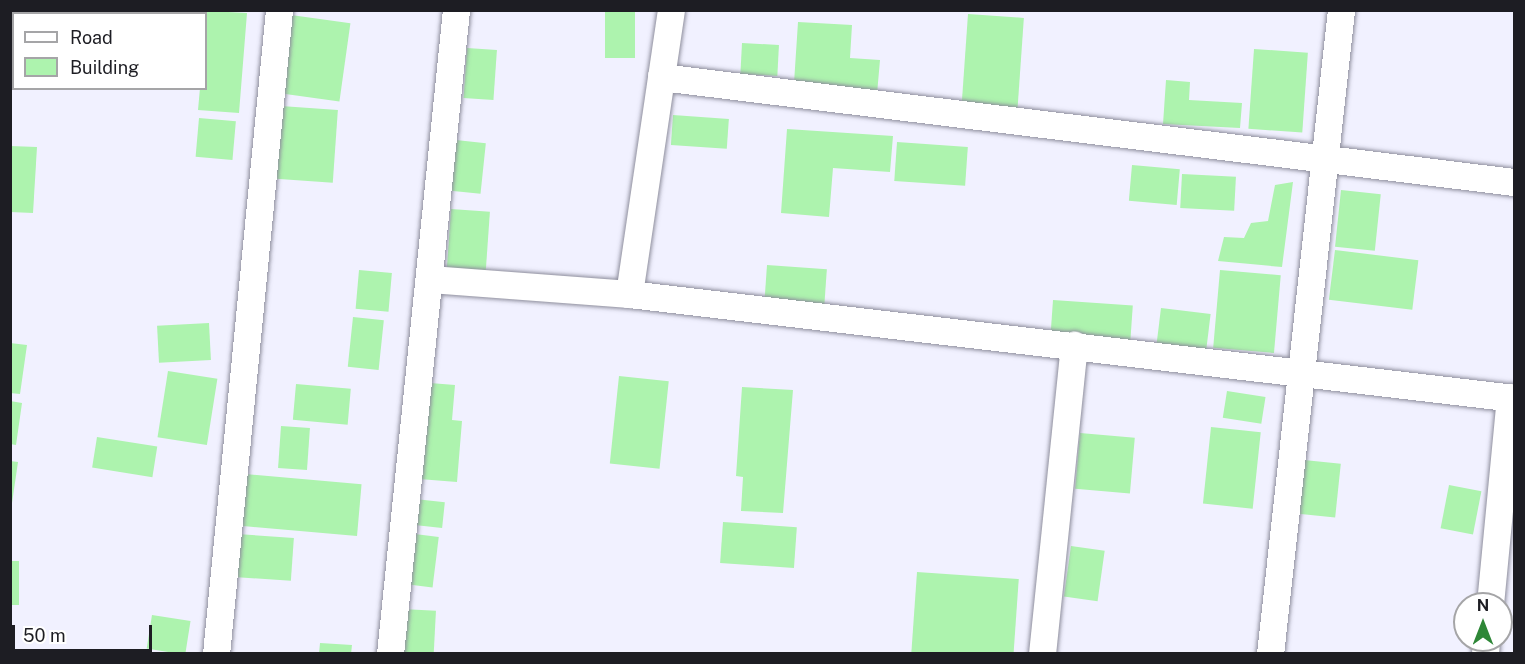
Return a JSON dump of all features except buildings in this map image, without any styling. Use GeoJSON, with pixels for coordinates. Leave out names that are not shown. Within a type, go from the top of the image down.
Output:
{"type":"FeatureCollection","features":[{"type":"Feature","properties":{"kind":"street"},"geometry":{"type":"LineString","coordinates":[[216,654],[279,10]]}},
{"type":"Feature","properties":{"kind":"street"},"geometry":{"type":"LineString","coordinates":[[390,654],[456,10]]}},
{"type":"Feature","properties":{"kind":"street"},"geometry":{"type":"LineString","coordinates":[[629,294],[671,10]]}},
{"type":"Feature","properties":{"kind":"street"},"geometry":{"type":"LineString","coordinates":[[1270,654],[1341,10]]}},
{"type":"Feature","properties":{"kind":"street"},"geometry":{"type":"LineString","coordinates":[[661,77],[1515,182]]}},
{"type":"Feature","properties":{"kind":"street"},"geometry":{"type":"LineString","coordinates":[[430,279],[629,294],[1513,397],[1491,592]]}},
{"type":"Feature","properties":{"kind":"street"},"geometry":{"type":"LineString","coordinates":[[1042,654],[1074,345]]}}]}
